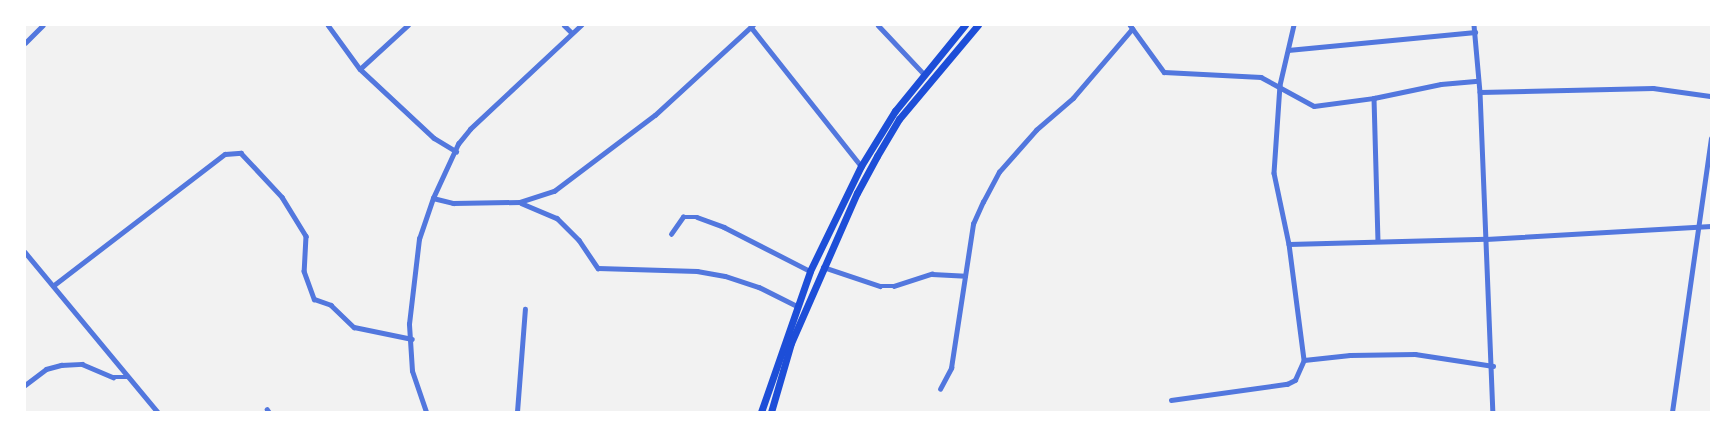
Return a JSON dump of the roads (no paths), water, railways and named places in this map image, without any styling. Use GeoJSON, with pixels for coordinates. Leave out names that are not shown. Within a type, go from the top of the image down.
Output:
{"type":"FeatureCollection","features":[{"type":"Feature","properties":{"kind":"main road"},"geometry":{"type":"LineString","coordinates":[[761,412],[810,271],[861,166],[895,111],[965,25]]}},
{"type":"Feature","properties":{"kind":"main road"},"geometry":{"type":"LineString","coordinates":[[771,412],[791,343],[857,193],[899,119],[978,25]]}},
{"type":"Feature","properties":{"kind":"street"},"geometry":{"type":"LineString","coordinates":[[25,43],[43,25]]}},
{"type":"Feature","properties":{"kind":"street"},"geometry":{"type":"LineString","coordinates":[[328,25],[360,70],[434,138],[456,151]]}},
{"type":"Feature","properties":{"kind":"street"},"geometry":{"type":"LineString","coordinates":[[360,70],[408,25]]}},
{"type":"Feature","properties":{"kind":"street"},"geometry":{"type":"LineString","coordinates":[[564,25],[572,32]]}},
{"type":"Feature","properties":{"kind":"street"},"geometry":{"type":"LineString","coordinates":[[426,412],[412,371],[412,339],[409,324],[419,239],[433,198],[456,151],[486,112],[581,25]]}},
{"type":"Feature","properties":{"kind":"street"},"geometry":{"type":"LineString","coordinates":[[878,25],[924,74]]}},
{"type":"Feature","properties":{"kind":"street"},"geometry":{"type":"LineString","coordinates":[[1171,400],[1287,384],[1295,380],[1304,360],[1290,244],[1274,173],[1280,85],[1294,25]]}},
{"type":"Feature","properties":{"kind":"street"},"geometry":{"type":"LineString","coordinates":[[1474,25],[1480,92],[1494,412]]}},
{"type":"Feature","properties":{"kind":"street"},"geometry":{"type":"LineString","coordinates":[[433,198],[453,203],[520,202],[554,191],[655,115],[752,26],[861,166]]}},
{"type":"Feature","properties":{"kind":"street"},"geometry":{"type":"LineString","coordinates":[[940,390],[951,368],[973,224],[999,172],[1036,130],[1073,98],[1131,27],[1164,72],[1261,78],[1280,85],[1314,106],[1374,98],[1442,84],[1478,81]]}},
{"type":"Feature","properties":{"kind":"street"},"geometry":{"type":"LineString","coordinates":[[1288,50],[1475,32]]}},
{"type":"Feature","properties":{"kind":"street"},"geometry":{"type":"LineString","coordinates":[[1480,92],[1653,88],[1711,96]]}},
{"type":"Feature","properties":{"kind":"street"},"geometry":{"type":"LineString","coordinates":[[1374,98],[1378,240]]}},
{"type":"Feature","properties":{"kind":"street"},"geometry":{"type":"LineString","coordinates":[[1672,412],[1711,139]]}},
{"type":"Feature","properties":{"kind":"street"},"geometry":{"type":"LineString","coordinates":[[54,285],[225,154],[241,153],[282,197],[306,236],[304,271],[314,299],[331,305],[354,327],[412,339]]}},
{"type":"Feature","properties":{"kind":"street"},"geometry":{"type":"LineString","coordinates":[[520,202],[557,218],[579,240],[598,268],[697,271],[725,276],[759,287],[797,306]]}},
{"type":"Feature","properties":{"kind":"street"},"geometry":{"type":"LineString","coordinates":[[671,234],[683,217],[697,217],[724,227],[810,271]]}},
{"type":"Feature","properties":{"kind":"street"},"geometry":{"type":"LineString","coordinates":[[1290,244],[1378,240],[1486,239],[1700,224],[1711,226]]}},
{"type":"Feature","properties":{"kind":"street"},"geometry":{"type":"LineString","coordinates":[[25,252],[158,412]]}},
{"type":"Feature","properties":{"kind":"street"},"geometry":{"type":"LineString","coordinates":[[824,267],[880,286],[894,286],[932,274],[965,276]]}},
{"type":"Feature","properties":{"kind":"street"},"geometry":{"type":"LineString","coordinates":[[517,412],[525,309]]}},
{"type":"Feature","properties":{"kind":"street"},"geometry":{"type":"LineString","coordinates":[[1304,360],[1350,355],[1415,354],[1493,366]]}},
{"type":"Feature","properties":{"kind":"street"},"geometry":{"type":"LineString","coordinates":[[25,385],[46,369],[61,365],[82,364],[113,377],[128,377]]}}]}
